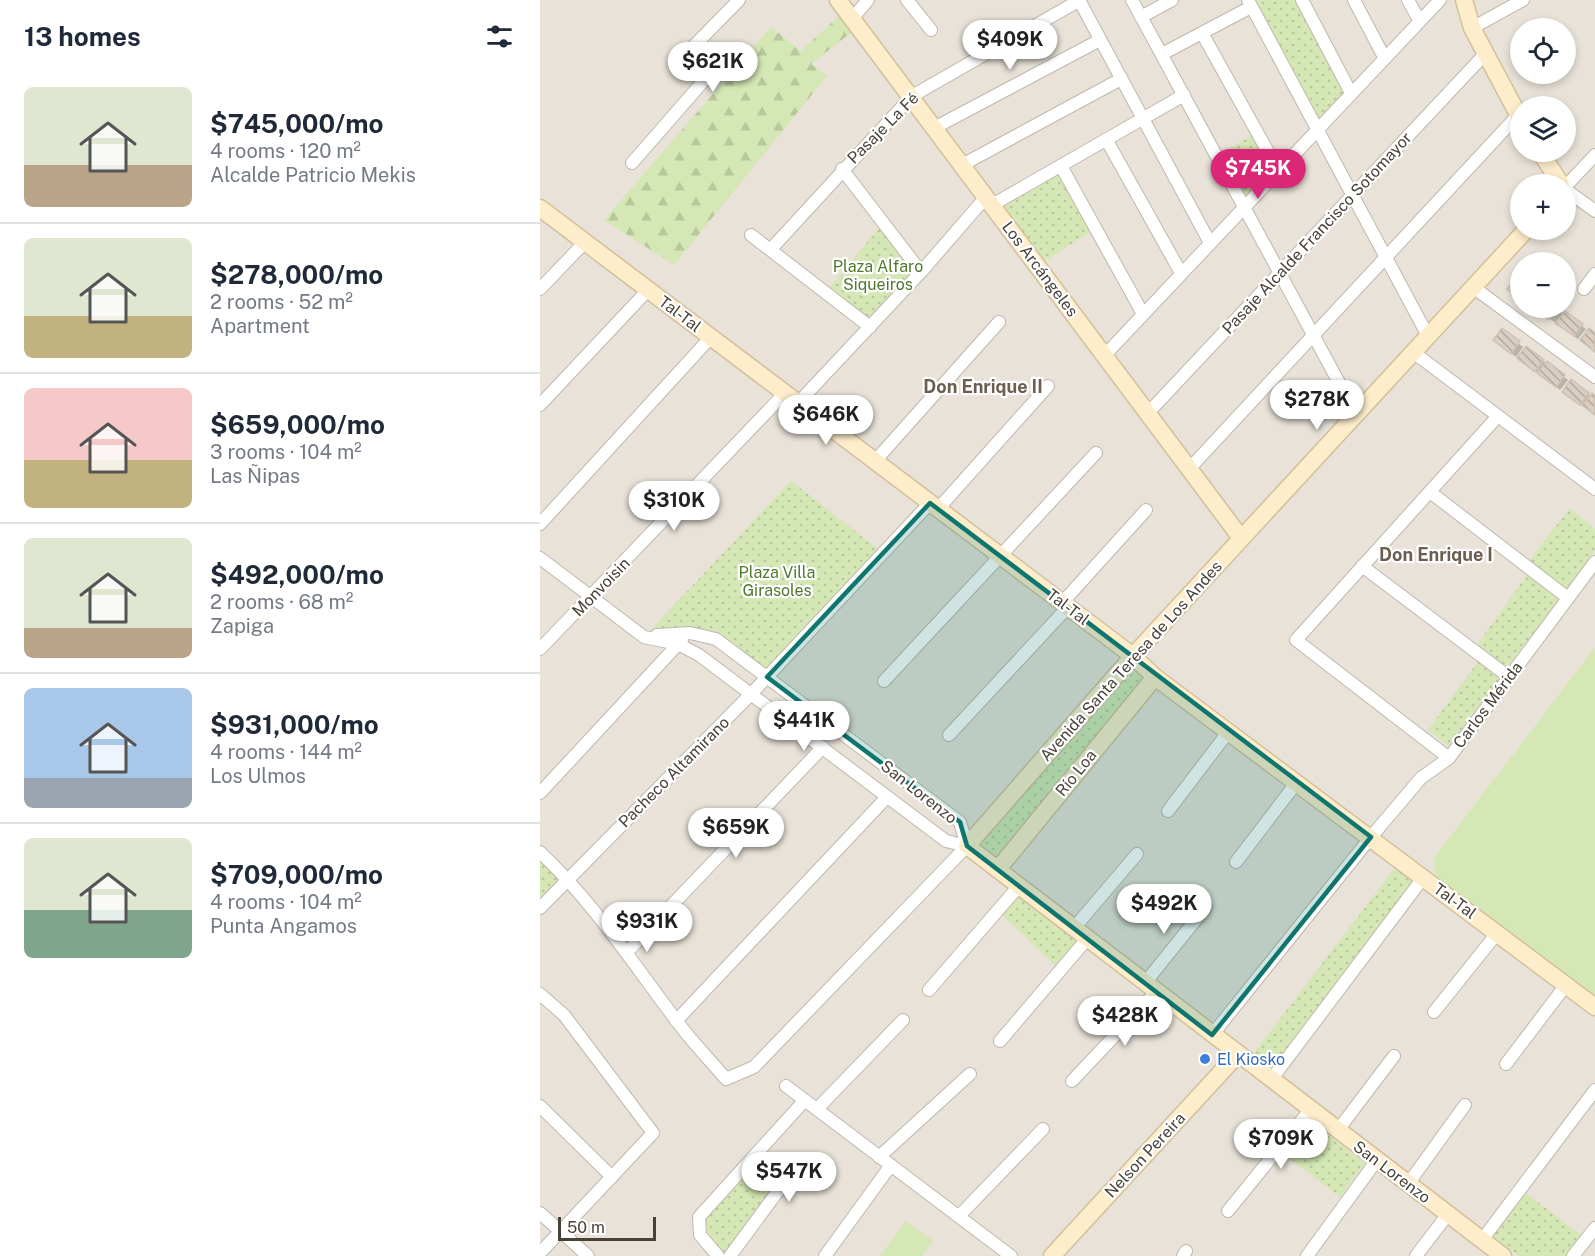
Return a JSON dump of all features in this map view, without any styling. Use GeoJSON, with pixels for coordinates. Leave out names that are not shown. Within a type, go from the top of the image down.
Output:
{"type":"FeatureCollection","features":[{"type":"Feature","properties":{"kind":"street"},"geometry":{"type":"LineString","coordinates":[[632,163],[707,77],[689,51],[740,0]]}},
{"type":"Feature","properties":{"kind":"street","name":"Los Arcángeles"},"geometry":{"type":"LineString","coordinates":[[838,0],[1241,538]]}},
{"type":"Feature","properties":{"kind":"street"},"geometry":{"type":"LineString","coordinates":[[852,19],[868,0]]}},
{"type":"Feature","properties":{"kind":"street"},"geometry":{"type":"LineString","coordinates":[[907,0],[931,30]]}},
{"type":"Feature","properties":{"kind":"street"},"geometry":{"type":"LineString","coordinates":[[1079,0],[1210,243]]}},
{"type":"Feature","properties":{"kind":"street","name":"Pasaje La Fé"},"geometry":{"type":"LineString","coordinates":[[771,249],[842,169],[912,96],[1079,0]]}},
{"type":"Feature","properties":{"kind":"street"},"geometry":{"type":"LineString","coordinates":[[1132,0],[1356,414]]}},
{"type":"Feature","properties":{"kind":"street"},"geometry":{"type":"LineString","coordinates":[[1142,17],[1172,0]]}},
{"type":"Feature","properties":{"kind":"street"},"geometry":{"type":"LineString","coordinates":[[1302,0],[1351,93]]}},
{"type":"Feature","properties":{"kind":"street"},"geometry":{"type":"LineString","coordinates":[[1354,0],[1384,57]]}},
{"type":"Feature","properties":{"kind":"street"},"geometry":{"type":"LineString","coordinates":[[1408,0],[1419,20]]}},
{"type":"Feature","properties":{"kind":"street"},"geometry":{"type":"LineString","coordinates":[[1105,355],[1440,0]]}},
{"type":"Feature","properties":{"kind":"street"},"geometry":{"type":"LineString","coordinates":[[1464,0],[1472,28],[1510,99]]}},
{"type":"Feature","properties":{"kind":"street"},"geometry":{"type":"LineString","coordinates":[[1472,28],[1523,0]]}},
{"type":"Feature","properties":{"kind":"street"},"geometry":{"type":"LineString","coordinates":[[1162,54],[1202,33],[1250,3],[1428,336]]}},
{"type":"Feature","properties":{"kind":"street"},"geometry":{"type":"LineString","coordinates":[[1202,33],[1278,170]]}},
{"type":"Feature","properties":{"kind":"street"},"geometry":{"type":"LineString","coordinates":[[934,129],[1100,40]]}},
{"type":"Feature","properties":{"kind":"street","name":"Pasaje Alcalde Francisco Sotomayor"},"geometry":{"type":"LineString","coordinates":[[1148,413],[1485,53]]}},
{"type":"Feature","properties":{"kind":"street"},"geometry":{"type":"LineString","coordinates":[[962,165],[1121,79]]}},
{"type":"Feature","properties":{"kind":"street","name":"Monvoisin"},"geometry":{"type":"LineString","coordinates":[[540,649],[791,398],[870,327],[989,201],[1061,166],[1184,95]]}},
{"type":"Feature","properties":{"kind":"street"},"geometry":{"type":"LineString","coordinates":[[1190,468],[1510,128]]}},
{"type":"Feature","properties":{"kind":"street"},"geometry":{"type":"LineString","coordinates":[[1107,139],[1181,273]]}},
{"type":"Feature","properties":{"kind":"street"},"geometry":{"type":"LineString","coordinates":[[1576,177],[1595,156]]}},
{"type":"Feature","properties":{"kind":"street"},"geometry":{"type":"LineString","coordinates":[[1061,166],[1143,314]]}},
{"type":"Feature","properties":{"kind":"street"},"geometry":{"type":"LineString","coordinates":[[842,169],[921,272]]}},
{"type":"Feature","properties":{"kind":"street"},"geometry":{"type":"LineString","coordinates":[[1576,196],[1595,211]]}},
{"type":"Feature","properties":{"kind":"street","name":"Tal-Tal"},"geometry":{"type":"LineString","coordinates":[[540,208],[1595,1007]]}},
{"type":"Feature","properties":{"kind":"street"},"geometry":{"type":"LineString","coordinates":[[751,235],[870,327]]}},
{"type":"Feature","properties":{"kind":"street","name":"Avenida Santa Teresa de Los Andes"},"geometry":{"type":"LineString","coordinates":[[676,1021],[726,1079],[754,1067],[967,846],[1133,656],[1517,240]]}},
{"type":"Feature","properties":{"kind":"street"},"geometry":{"type":"LineString","coordinates":[[540,289],[585,242]]}},
{"type":"Feature","properties":{"kind":"street"},"geometry":{"type":"LineString","coordinates":[[1584,289],[1595,274]]}},
{"type":"Feature","properties":{"kind":"street"},"geometry":{"type":"LineString","coordinates":[[1473,287],[1595,377]]}},
{"type":"Feature","properties":{"kind":"street"},"geometry":{"type":"LineString","coordinates":[[540,405],[648,290]]}},
{"type":"Feature","properties":{"kind":"street"},"geometry":{"type":"LineString","coordinates":[[875,461],[999,322]]}},
{"type":"Feature","properties":{"kind":"street"},"geometry":{"type":"LineString","coordinates":[[540,524],[711,337]]}},
{"type":"Feature","properties":{"kind":"street"},"geometry":{"type":"LineString","coordinates":[[1413,352],[1595,489]]}},
{"type":"Feature","properties":{"kind":"street","name":"Pacheco Altamirano"},"geometry":{"type":"LineString","coordinates":[[540,908],[934,506],[1048,386]]}},
{"type":"Feature","properties":{"kind":"street"},"geometry":{"type":"LineString","coordinates":[[1449,758],[1296,640],[1498,416]]}},
{"type":"Feature","properties":{"kind":"street"},"geometry":{"type":"LineString","coordinates":[[885,681],[1096,453]]}},
{"type":"Feature","properties":{"kind":"street"},"geometry":{"type":"LineString","coordinates":[[1430,492],[1568,598]]}},
{"type":"Feature","properties":{"kind":"street"},"geometry":{"type":"LineString","coordinates":[[949,735],[1146,510]]}},
{"type":"Feature","properties":{"kind":"street","name":"San Lorenzo"},"geometry":{"type":"LineString","coordinates":[[540,558],[644,636],[678,644],[699,655],[946,841],[967,846],[1237,1055],[1503,1256]]}},
{"type":"Feature","properties":{"kind":"street","name":"Carlos Mérida"},"geometry":{"type":"LineString","coordinates":[[1212,1035],[1421,778],[1449,758],[1595,562]]}},
{"type":"Feature","properties":{"kind":"street"},"geometry":{"type":"LineString","coordinates":[[1362,566],[1509,677]]}},
{"type":"Feature","properties":{"kind":"street"},"geometry":{"type":"LineString","coordinates":[[540,793],[690,633]]}},
{"type":"Feature","properties":{"kind":"street","name":"San Lorenzo"},"geometry":{"type":"LineString","coordinates":[[644,636],[690,633],[716,639],[960,822],[967,846]]}},
{"type":"Feature","properties":{"kind":"street","name":"Río Loa"},"geometry":{"type":"LineString","coordinates":[[998,869],[1155,676]]}},
{"type":"Feature","properties":{"kind":"street"},"geometry":{"type":"LineString","coordinates":[[1167,811],[1229,731]]}},
{"type":"Feature","properties":{"kind":"street"},"geometry":{"type":"LineString","coordinates":[[628,951],[823,747]]}},
{"type":"Feature","properties":{"kind":"street"},"geometry":{"type":"LineString","coordinates":[[1236,862],[1297,782]]}},
{"type":"Feature","properties":{"kind":"street"},"geometry":{"type":"LineString","coordinates":[[540,852],[568,878],[628,951],[676,1021],[887,797]]}},
{"type":"Feature","properties":{"kind":"street"},"geometry":{"type":"LineString","coordinates":[[1000,1041],[1137,855]]}},
{"type":"Feature","properties":{"kind":"street"},"geometry":{"type":"LineString","coordinates":[[1270,1080],[1423,878]]}},
{"type":"Feature","properties":{"kind":"street"},"geometry":{"type":"LineString","coordinates":[[929,990],[1019,886]]}},
{"type":"Feature","properties":{"kind":"street"},"geometry":{"type":"LineString","coordinates":[[1072,1081],[1150,987],[1206,907]]}},
{"type":"Feature","properties":{"kind":"street"},"geometry":{"type":"LineString","coordinates":[[1434,1012],[1498,932]]}},
{"type":"Feature","properties":{"kind":"street"},"geometry":{"type":"LineString","coordinates":[[1506,1064],[1566,985]]}},
{"type":"Feature","properties":{"kind":"street"},"geometry":{"type":"LineString","coordinates":[[540,994],[564,1015],[653,1132],[540,1253]]}},
{"type":"Feature","properties":{"kind":"street"},"geometry":{"type":"LineString","coordinates":[[818,1110],[903,1020]]}},
{"type":"Feature","properties":{"kind":"street","name":"Nelson Pereira"},"geometry":{"type":"LineString","coordinates":[[1052,1256],[1237,1055]]}},
{"type":"Feature","properties":{"kind":"street"},"geometry":{"type":"LineString","coordinates":[[1338,1130],[1394,1056]]}},
{"type":"Feature","properties":{"kind":"street"},"geometry":{"type":"LineString","coordinates":[[879,1156],[970,1074]]}},
{"type":"Feature","properties":{"kind":"street"},"geometry":{"type":"LineString","coordinates":[[786,1086],[1011,1256]]}},
{"type":"Feature","properties":{"kind":"street"},"geometry":{"type":"LineString","coordinates":[[1482,1240],[1595,1090]]}},
{"type":"Feature","properties":{"kind":"street"},"geometry":{"type":"LineString","coordinates":[[717,1256],[700,1235],[699,1217],[805,1100]]}},
{"type":"Feature","properties":{"kind":"street"},"geometry":{"type":"LineString","coordinates":[[1408,1184],[1465,1105]]}},
{"type":"Feature","properties":{"kind":"street"},"geometry":{"type":"LineString","coordinates":[[540,1106],[612,1177]]}},
{"type":"Feature","properties":{"kind":"street"},"geometry":{"type":"LineString","coordinates":[[1228,1210],[1310,1110]]}},
{"type":"Feature","properties":{"kind":"street"},"geometry":{"type":"LineString","coordinates":[[958,1216],[1043,1129]]}},
{"type":"Feature","properties":{"kind":"street"},"geometry":{"type":"LineString","coordinates":[[730,1256],[784,1183],[774,1169],[754,1157]]}},
{"type":"Feature","properties":{"kind":"street"},"geometry":{"type":"LineString","coordinates":[[1307,1256],[1377,1160]]}},
{"type":"Feature","properties":{"kind":"street"},"geometry":{"type":"LineString","coordinates":[[825,1256],[891,1165]]}},
{"type":"Feature","properties":{"kind":"street"},"geometry":{"type":"LineString","coordinates":[[540,1213],[588,1256]]}},
{"type":"Feature","properties":{"kind":"street"},"geometry":{"type":"LineString","coordinates":[[1416,1256],[1448,1214]]}},
{"type":"Feature","properties":{"kind":"street"},"geometry":{"type":"LineString","coordinates":[[1573,1256],[1595,1228]]}},
{"type":"Feature","properties":{"kind":"highlighted area"},"geometry":{"type":"Polygon","coordinates":[[[930,503],[1371,837],[1212,1035],[967,846],[960,822],[767,677],[930,503]]]}},
{"type":"Feature","properties":{"kind":"shaded area"},"geometry":{"type":"Polygon","coordinates":[[[540,0],[1595,0],[1595,647],[1433,859],[1436,876],[1595,996],[1595,1256],[540,1256],[540,0]]]}},
{"type":"Feature","properties":{"kind":"green space"},"geometry":{"type":"Polygon","coordinates":[[[1248,0],[1302,0],[1351,93],[1317,130],[1248,0]]]}},
{"type":"Feature","properties":{"kind":"green space"},"geometry":{"type":"Polygon","coordinates":[[[839,16],[852,32],[811,64],[827,76],[674,265],[604,220],[771,27],[801,51],[839,16]]]}},
{"type":"Feature","properties":{"kind":"green space"},"geometry":{"type":"Polygon","coordinates":[[[1255,133],[1274,168],[1245,199],[1221,154],[1255,133]]]}},
{"type":"Feature","properties":{"kind":"green space"},"geometry":{"type":"Polygon","coordinates":[[[1059,171],[1092,231],[1044,261],[1003,205],[1059,171]]]}},
{"type":"Feature","properties":{"kind":"green space","name":"Plaza Alfaro Siqueiros"},"geometry":{"type":"Polygon","coordinates":[[[884,222],[921,272],[870,327],[826,292],[884,222]]]}},
{"type":"Feature","properties":{"kind":"green space","name":"Plaza Villa Girasoles"},"geometry":{"type":"Polygon","coordinates":[[[791,481],[883,553],[767,677],[716,639],[644,637],[791,481]]]}},
{"type":"Feature","properties":{"kind":"green space"},"geometry":{"type":"Polygon","coordinates":[[[1570,508],[1595,529],[1595,550],[1449,746],[1428,730],[1477,663],[1479,642],[1527,575],[1532,557],[1570,508]]]}},
{"type":"Feature","properties":{"kind":"green space"},"geometry":{"type":"Polygon","coordinates":[[[1595,647],[1595,996],[1436,876],[1433,859],[1595,647]]]}},
{"type":"Feature","properties":{"kind":"green space"},"geometry":{"type":"Polygon","coordinates":[[[1135,670],[1146,680],[998,869],[967,846],[1135,670]]]}},
{"type":"Feature","properties":{"kind":"green space"},"geometry":{"type":"Polygon","coordinates":[[[540,854],[568,878],[540,908],[540,854]]]}},
{"type":"Feature","properties":{"kind":"green space"},"geometry":{"type":"Polygon","coordinates":[[[1401,860],[1423,878],[1271,1080],[1247,1062],[1401,860]]]}},
{"type":"Feature","properties":{"kind":"green space"},"geometry":{"type":"Polygon","coordinates":[[[1019,886],[1087,939],[1060,970],[997,910],[1019,886]]]}},
{"type":"Feature","properties":{"kind":"green space"},"geometry":{"type":"Polygon","coordinates":[[[1310,1122],[1365,1163],[1340,1197],[1285,1155],[1310,1122]]]}},
{"type":"Feature","properties":{"kind":"green space"},"geometry":{"type":"Polygon","coordinates":[[[755,1164],[774,1169],[779,1183],[728,1251],[721,1252],[709,1248],[699,1217],[739,1173],[755,1164]]]}},
{"type":"Feature","properties":{"kind":"green space"},"geometry":{"type":"Polygon","coordinates":[[[1523,1191],[1581,1235],[1566,1256],[1519,1256],[1490,1234],[1523,1191]]]}},
{"type":"Feature","properties":{"kind":"green space"},"geometry":{"type":"Polygon","coordinates":[[[906,1221],[933,1241],[922,1256],[880,1256],[906,1221]]]}},
{"type":"Feature","properties":{"kind":"building"},"geometry":{"type":"Polygon","coordinates":[[[1559,318],[1575,318],[1583,324],[1574,336],[1555,323],[1559,318]]]}},
{"type":"Feature","properties":{"kind":"building"},"geometry":{"type":"Polygon","coordinates":[[[1502,328],[1520,341],[1511,354],[1493,340],[1502,328]]]}},
{"type":"Feature","properties":{"kind":"building"},"geometry":{"type":"Polygon","coordinates":[[[1589,328],[1595,333],[1595,352],[1580,340],[1589,328]]]}},
{"type":"Feature","properties":{"kind":"building"},"geometry":{"type":"Polygon","coordinates":[[[1526,346],[1544,360],[1535,372],[1517,358],[1526,346]]]}},
{"type":"Feature","properties":{"kind":"building"},"geometry":{"type":"Polygon","coordinates":[[[1547,361],[1565,375],[1556,387],[1537,373],[1547,361]]]}},
{"type":"Feature","properties":{"kind":"building"},"geometry":{"type":"Polygon","coordinates":[[[1571,379],[1589,393],[1580,405],[1562,392],[1571,379]]]}},
{"type":"Feature","properties":{"kind":"building"},"geometry":{"type":"Polygon","coordinates":[[[1592,393],[1595,396],[1595,415],[1582,405],[1592,393]]]}},
{"type":"Feature","properties":{"kind":"place","name":"El Kiosko"},"geometry":{"type":"Point","coordinates":[1205,1059]}},
{"type":"Feature","properties":{"kind":"district","name":"Don Enrique II"},"geometry":{"type":"Point","coordinates":[983,386]}},
{"type":"Feature","properties":{"kind":"district","name":"Don Enrique I"},"geometry":{"type":"Point","coordinates":[1436,554]}}]}
